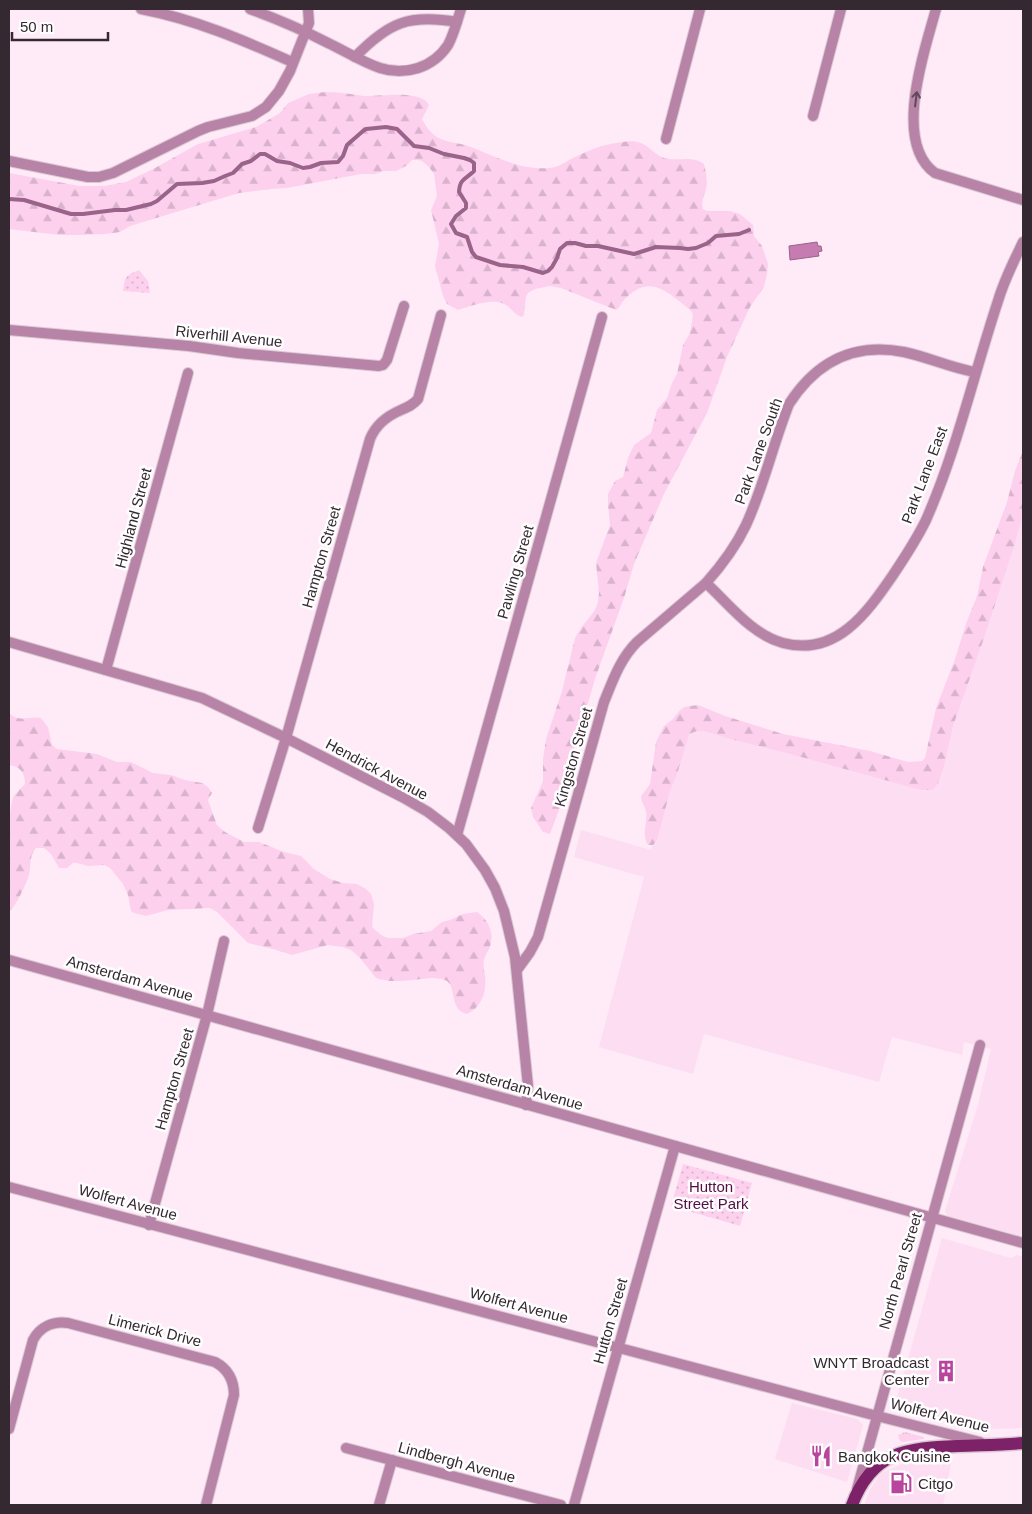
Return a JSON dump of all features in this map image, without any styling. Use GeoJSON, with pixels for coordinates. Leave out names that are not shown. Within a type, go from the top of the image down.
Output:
{"type":"FeatureCollection","features":[{"type":"Feature","properties":{"kind":"main road","name":"Wolfert Avenue"},"geometry":{"type":"LineString","coordinates":[[991,1445],[1023,1444]]}},
{"type":"Feature","properties":{"kind":"main road"},"geometry":{"type":"LineString","coordinates":[[852,1505],[869,1474],[881,1463],[898,1453],[932,1447],[991,1445]]}},
{"type":"Feature","properties":{"kind":"street"},"geometry":{"type":"LineString","coordinates":[[140,9],[178,17],[214,29],[292,62]]}},
{"type":"Feature","properties":{"kind":"street"},"geometry":{"type":"LineString","coordinates":[[250,9],[306,32],[373,66],[404,72],[420,68],[443,52],[452,36],[461,9]]}},
{"type":"Feature","properties":{"kind":"street"},"geometry":{"type":"LineString","coordinates":[[9,161],[88,177],[106,175],[203,129],[244,118],[260,111],[270,104],[290,71],[309,23],[308,9]]}},
{"type":"Feature","properties":{"kind":"street"},"geometry":{"type":"LineString","coordinates":[[666,139],[700,9]]}},
{"type":"Feature","properties":{"kind":"street"},"geometry":{"type":"LineString","coordinates":[[814,116],[841,9]]}},
{"type":"Feature","properties":{"kind":"street"},"geometry":{"type":"LineString","coordinates":[[936,9],[919,72],[915,100],[913,129],[917,147],[928,166],[935,173],[1023,200]]}},
{"type":"Feature","properties":{"kind":"street"},"geometry":{"type":"LineString","coordinates":[[355,57],[377,36],[403,22],[420,19],[457,22]]}},
{"type":"Feature","properties":{"kind":"street","name":"Park Lane East"},"geometry":{"type":"LineString","coordinates":[[706,583],[756,630],[769,638],[802,646],[826,642],[842,634],[864,614],[915,541],[925,522],[952,450],[998,299],[1023,242]]}},
{"type":"Feature","properties":{"kind":"street","name":"Riverhill Avenue"},"geometry":{"type":"LineString","coordinates":[[9,330],[189,346],[238,353],[378,366],[386,360],[404,306]]}},
{"type":"Feature","properties":{"kind":"street","name":"Hampton Street"},"geometry":{"type":"LineString","coordinates":[[258,828],[286,738],[370,439],[374,429],[385,418],[409,407],[418,399],[441,315]]}},
{"type":"Feature","properties":{"kind":"street","name":"Pawling Street"},"geometry":{"type":"LineString","coordinates":[[457,835],[602,317]]}},
{"type":"Feature","properties":{"kind":"street","name":"Park Lane South"},"geometry":{"type":"LineString","coordinates":[[706,583],[734,548],[747,524],[789,404],[800,388],[819,369],[836,359],[855,352],[878,350],[906,353],[957,369],[975,372]]}},
{"type":"Feature","properties":{"kind":"street","name":"Highland Street"},"geometry":{"type":"LineString","coordinates":[[106,670],[188,373]]}},
{"type":"Feature","properties":{"kind":"street","name":"Kingston Street"},"geometry":{"type":"LineString","coordinates":[[517,970],[538,937],[604,702],[618,667],[637,642],[706,583]]}},
{"type":"Feature","properties":{"kind":"street","name":"Hendrick Avenue"},"geometry":{"type":"LineString","coordinates":[[9,642],[202,698],[404,798],[428,812],[457,835],[484,870],[500,899],[511,934],[517,970],[528,1086],[526,1105]]}},
{"type":"Feature","properties":{"kind":"street","name":"Hampton Street"},"geometry":{"type":"LineString","coordinates":[[149,1225],[207,1015],[224,940]]}},
{"type":"Feature","properties":{"kind":"street","name":"Amsterdam Avenue"},"geometry":{"type":"LineString","coordinates":[[9,960],[1023,1243]]}},
{"type":"Feature","properties":{"kind":"street","name":"North Pearl Street"},"geometry":{"type":"LineString","coordinates":[[852,1505],[980,1045]]}},
{"type":"Feature","properties":{"kind":"street","name":"Hutton Street"},"geometry":{"type":"LineString","coordinates":[[574,1505],[675,1146]]}},
{"type":"Feature","properties":{"kind":"street","name":"Wolfert Avenue"},"geometry":{"type":"LineString","coordinates":[[9,1187],[991,1445]]}},
{"type":"Feature","properties":{"kind":"street","name":"Limerick Drive"},"geometry":{"type":"LineString","coordinates":[[9,1429],[33,1340],[43,1328],[52,1324],[68,1323],[215,1362],[220,1364],[228,1373],[233,1383],[234,1395],[206,1505]]}},
{"type":"Feature","properties":{"kind":"street","name":"Lindbergh Avenue"},"geometry":{"type":"LineString","coordinates":[[346,1448],[561,1505]]}},
{"type":"Feature","properties":{"kind":"street"},"geometry":{"type":"LineString","coordinates":[[380,1505],[392,1460]]}},
{"type":"Feature","properties":{"kind":"shaded area"},"geometry":{"type":"Polygon","coordinates":[[[817,242],[818,246],[821,246],[822,251],[818,252],[819,256],[790,260],[789,246],[817,242]]]}},
{"type":"Feature","properties":{"kind":"shaded area"},"geometry":{"type":"Polygon","coordinates":[[[1023,490],[1023,1237],[948,1216],[945,1211],[978,1105],[991,1049],[964,1042],[962,1055],[892,1037],[879,1082],[704,1034],[693,1074],[599,1047],[644,877],[574,857],[581,830],[651,850],[685,722],[929,777],[1023,490]]]}},
{"type":"Feature","properties":{"kind":"shaded area"},"geometry":{"type":"Polygon","coordinates":[[[942,1238],[1011,1258],[1017,1255],[1023,1257],[1023,1428],[984,1429],[895,1405],[942,1238]]]}},
{"type":"Feature","properties":{"kind":"shaded area"},"geometry":{"type":"Polygon","coordinates":[[[792,1403],[857,1419],[863,1425],[847,1482],[775,1459],[792,1403]]]}},
{"type":"Feature","properties":{"kind":"shaded area"},"geometry":{"type":"Polygon","coordinates":[[[952,1458],[943,1505],[864,1505],[871,1488],[881,1473],[914,1459],[952,1458]]]}},
{"type":"Feature","properties":{"kind":"green space"},"geometry":{"type":"Polygon","coordinates":[[[325,92],[364,96],[409,95],[417,97],[429,105],[422,119],[430,131],[437,137],[527,167],[556,167],[597,148],[630,141],[644,144],[664,158],[699,161],[704,164],[707,180],[703,209],[707,211],[730,211],[740,214],[753,225],[754,236],[762,246],[768,264],[764,287],[750,307],[727,357],[707,413],[664,494],[634,564],[595,679],[567,775],[559,810],[550,834],[543,832],[533,817],[531,808],[543,781],[543,759],[546,739],[562,691],[575,638],[595,610],[598,602],[596,563],[610,525],[608,494],[615,481],[623,477],[634,445],[651,433],[657,410],[667,398],[677,374],[683,345],[690,333],[693,315],[691,311],[668,293],[650,286],[632,293],[616,310],[561,288],[550,286],[535,289],[528,293],[522,317],[501,303],[482,303],[458,310],[447,304],[435,266],[439,244],[431,210],[437,196],[434,174],[422,161],[417,160],[412,160],[406,166],[396,171],[361,174],[287,188],[239,193],[130,226],[120,232],[59,235],[9,229],[9,173],[80,186],[104,186],[126,182],[198,144],[256,127],[280,113],[288,103],[309,94],[325,92]]]}},
{"type":"Feature","properties":{"kind":"green space"},"geometry":{"type":"Polygon","coordinates":[[[139,270],[148,281],[150,293],[123,291],[126,277],[139,270]]]}},
{"type":"Feature","properties":{"kind":"green space"},"geometry":{"type":"Polygon","coordinates":[[[1023,450],[1023,515],[984,638],[953,726],[944,766],[934,789],[921,790],[704,731],[697,731],[689,734],[670,791],[657,840],[653,845],[648,845],[645,837],[646,812],[641,796],[650,784],[656,742],[664,726],[684,707],[698,705],[725,716],[783,734],[870,751],[908,762],[922,761],[925,758],[936,708],[977,596],[983,567],[1007,502],[1023,450]]]}},
{"type":"Feature","properties":{"kind":"green space"},"geometry":{"type":"Polygon","coordinates":[[[9,713],[17,718],[41,718],[48,727],[52,745],[57,749],[97,754],[117,762],[131,762],[153,773],[171,775],[202,783],[212,793],[208,800],[217,825],[225,832],[244,842],[259,842],[284,852],[301,856],[314,869],[330,879],[343,883],[357,884],[366,889],[371,894],[374,904],[372,927],[388,938],[403,938],[431,931],[442,922],[463,914],[477,912],[488,924],[491,934],[491,944],[484,960],[485,987],[480,1003],[467,1014],[462,1012],[456,1006],[450,984],[442,979],[390,981],[378,979],[360,958],[351,950],[343,947],[328,945],[292,955],[248,943],[217,912],[210,908],[168,910],[146,916],[134,913],[131,911],[128,895],[123,884],[110,868],[104,865],[88,866],[73,863],[67,868],[59,868],[51,854],[44,848],[36,848],[34,851],[27,881],[17,902],[9,912],[9,829],[11,807],[14,796],[25,784],[21,771],[9,765],[9,713]]]}},
{"type":"Feature","properties":{"kind":"green space","name":"Hutton Street Park"},"geometry":{"type":"Polygon","coordinates":[[[683,1164],[752,1183],[740,1226],[671,1206],[683,1164]]]}},
{"type":"Feature","properties":{"kind":"green space"},"geometry":{"type":"Polygon","coordinates":[[[905,1432],[924,1437],[924,1439],[900,1441],[898,1435],[905,1432]]]}},
{"type":"Feature","properties":{"kind":"waterway"},"geometry":{"type":"LineString","coordinates":[[9,199],[24,200],[71,214],[126,210],[157,201],[177,184],[214,181],[233,173],[242,164],[251,161],[260,154],[265,154],[277,161],[303,168],[321,163],[338,162],[343,156],[347,145],[363,131],[386,127],[397,129],[414,146],[429,148],[444,154],[464,158],[474,163],[474,171],[460,184],[459,192],[466,203],[466,208],[456,216],[451,224],[456,233],[467,237],[472,252],[476,257],[500,265],[523,267],[543,273],[552,267],[560,249],[567,243],[598,246],[634,254],[656,247],[696,248],[708,243],[716,236],[739,234],[749,230]]}},
{"type":"Feature","properties":{"kind":"place","name":"WNYT Broadcast Center"},"geometry":{"type":"Point","coordinates":[946,1371]}},
{"type":"Feature","properties":{"kind":"place","name":"Bangkok Cuisine"},"geometry":{"type":"Point","coordinates":[821,1456]}},
{"type":"Feature","properties":{"kind":"place","name":"Citgo"},"geometry":{"type":"Point","coordinates":[901,1483]}}]}
